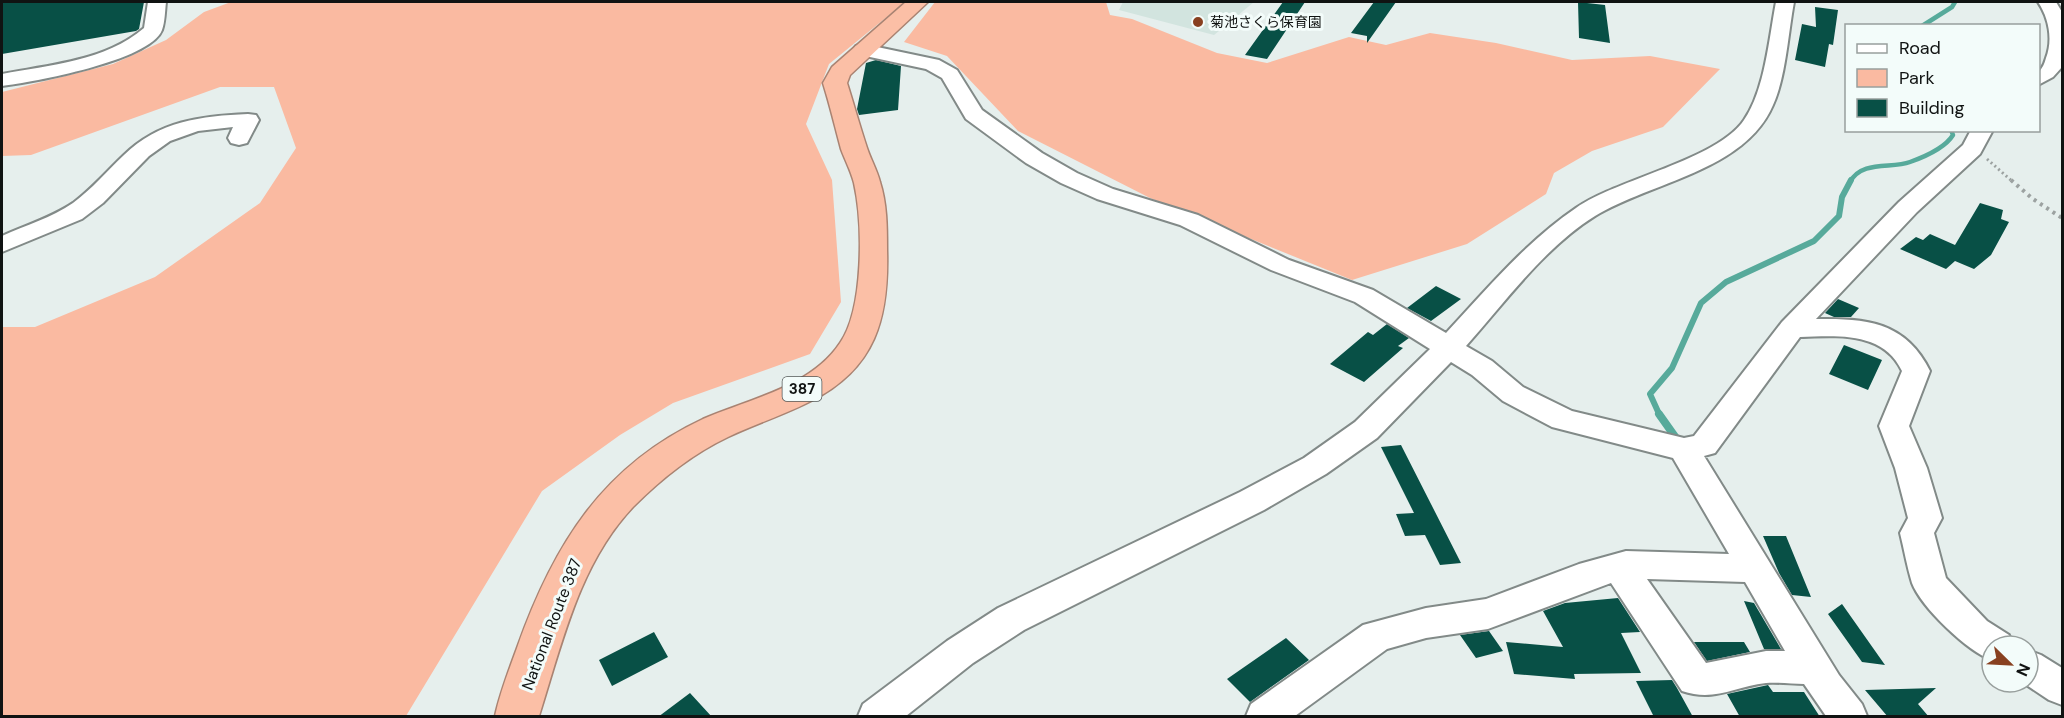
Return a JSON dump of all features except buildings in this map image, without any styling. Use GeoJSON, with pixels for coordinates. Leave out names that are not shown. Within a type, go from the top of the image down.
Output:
{"type":"FeatureCollection","features":[{"type":"Feature","properties":{"kind":"highway","name":"National Route 387"},"geometry":{"type":"LineString","coordinates":[[517,717],[566,575],[581,546],[608,511],[641,478],[673,452],[714,429],[781,400],[827,376],[853,351],[864,328],[870,295],[870,210],[867,183],[835,83],[840,72],[918,2]]}},
{"type":"Feature","properties":{"kind":"street"},"geometry":{"type":"LineString","coordinates":[[2,80],[96,59],[135,45],[153,30],[157,2]]}},
{"type":"Feature","properties":{"kind":"street"},"geometry":{"type":"LineString","coordinates":[[877,717],[960,652],[1011,619],[1252,501],[1315,466],[1366,430],[1449,347],[1532,256],[1587,211],[1713,154],[1736,141],[1752,125],[1763,105],[1785,2]]}},
{"type":"Feature","properties":{"kind":"street"},"geometry":{"type":"LineString","coordinates":[[2040,77],[2052,67],[2059,47],[2056,25],[2047,2]]}},
{"type":"Feature","properties":{"kind":"street"},"geometry":{"type":"LineString","coordinates":[[863,50],[932,64],[950,74],[974,114],[1034,158],[1069,178],[1105,194],[1189,220],[1280,265],[1364,296],[1482,368],[1513,394],[1563,420],[1684,449],[1704,445],[1792,328],[1908,207],[1977,140]]}},
{"type":"Feature","properties":{"kind":"street"},"geometry":{"type":"LineString","coordinates":[[2,245],[72,214],[96,196],[152,142],[179,129],[207,123],[249,120],[239,138]]}},
{"type":"Feature","properties":{"kind":"street"},"geometry":{"type":"LineString","coordinates":[[1792,328],[1843,328],[1876,333],[1904,351],[1916,371],[1894,426],[1911,468],[1925,518],[1917,533],[1930,584],[1980,636]]}},
{"type":"Feature","properties":{"kind":"street"},"geometry":{"type":"LineString","coordinates":[[1684,449],[1826,687],[1848,717]]}},
{"type":"Feature","properties":{"kind":"street"},"geometry":{"type":"LineString","coordinates":[[1265,717],[1376,636],[1426,623],[1488,614],[1591,574],[1619,567],[1756,568]]}},
{"type":"Feature","properties":{"kind":"street"},"geometry":{"type":"LineString","coordinates":[[1619,567],[1695,679],[1708,680],[1766,667],[1815,668]]}},
{"type":"Feature","properties":{"kind":"street"},"geometry":{"type":"LineString","coordinates":[[2040,674],[2062,688]]}},
{"type":"Feature","properties":{"kind":"path"},"geometry":{"type":"LineString","coordinates":[[1977,140],[1993,163],[2032,199],[2062,218]]}},
{"type":"Feature","properties":{"kind":"shaded area","name":"菊池さくら保育園"},"geometry":{"type":"Polygon","coordinates":[[[1123,2],[1254,2],[1214,35],[1119,10],[1123,2]]]}},
{"type":"Feature","properties":{"kind":"green space"},"geometry":{"type":"Polygon","coordinates":[[[231,2],[904,3],[829,64],[806,124],[832,180],[841,302],[810,354],[673,403],[620,435],[542,491],[406,716],[2,716],[2,327],[35,327],[155,277],[260,203],[296,148],[274,87],[220,87],[31,155],[2,156],[2,92],[113,64],[166,40],[204,12],[231,2]]]}},
{"type":"Feature","properties":{"kind":"green space"},"geometry":{"type":"Polygon","coordinates":[[[935,2],[1106,2],[1110,15],[1132,19],[1217,53],[1267,63],[1349,37],[1386,45],[1430,33],[1496,43],[1572,60],[1650,56],[1720,69],[1663,127],[1592,151],[1554,173],[1546,194],[1467,244],[1352,280],[1150,198],[1018,131],[947,56],[904,42],[935,2]]]}},
{"type":"Feature","properties":{"kind":"waterway"},"geometry":{"type":"LineString","coordinates":[[1925,24],[1952,7],[1955,2]]}},
{"type":"Feature","properties":{"kind":"waterway"},"geometry":{"type":"LineString","coordinates":[[1850,182],[1855,175],[1869,168],[1902,164],[1928,155],[1949,140],[1953,135],[1952,132]]}},
{"type":"Feature","properties":{"kind":"waterway"},"geometry":{"type":"LineString","coordinates":[[1659,414],[1650,394],[1672,368],[1701,303],[1726,282],[1814,241],[1839,216],[1842,197],[1851,180]]}},
{"type":"Feature","properties":{"kind":"waterway"},"geometry":{"type":"LineString","coordinates":[[1659,414],[1676,438]]}},
{"type":"Feature","properties":{"kind":"place","name":"菊池さくら保育園"},"geometry":{"type":"Point","coordinates":[1198,22]}}]}
